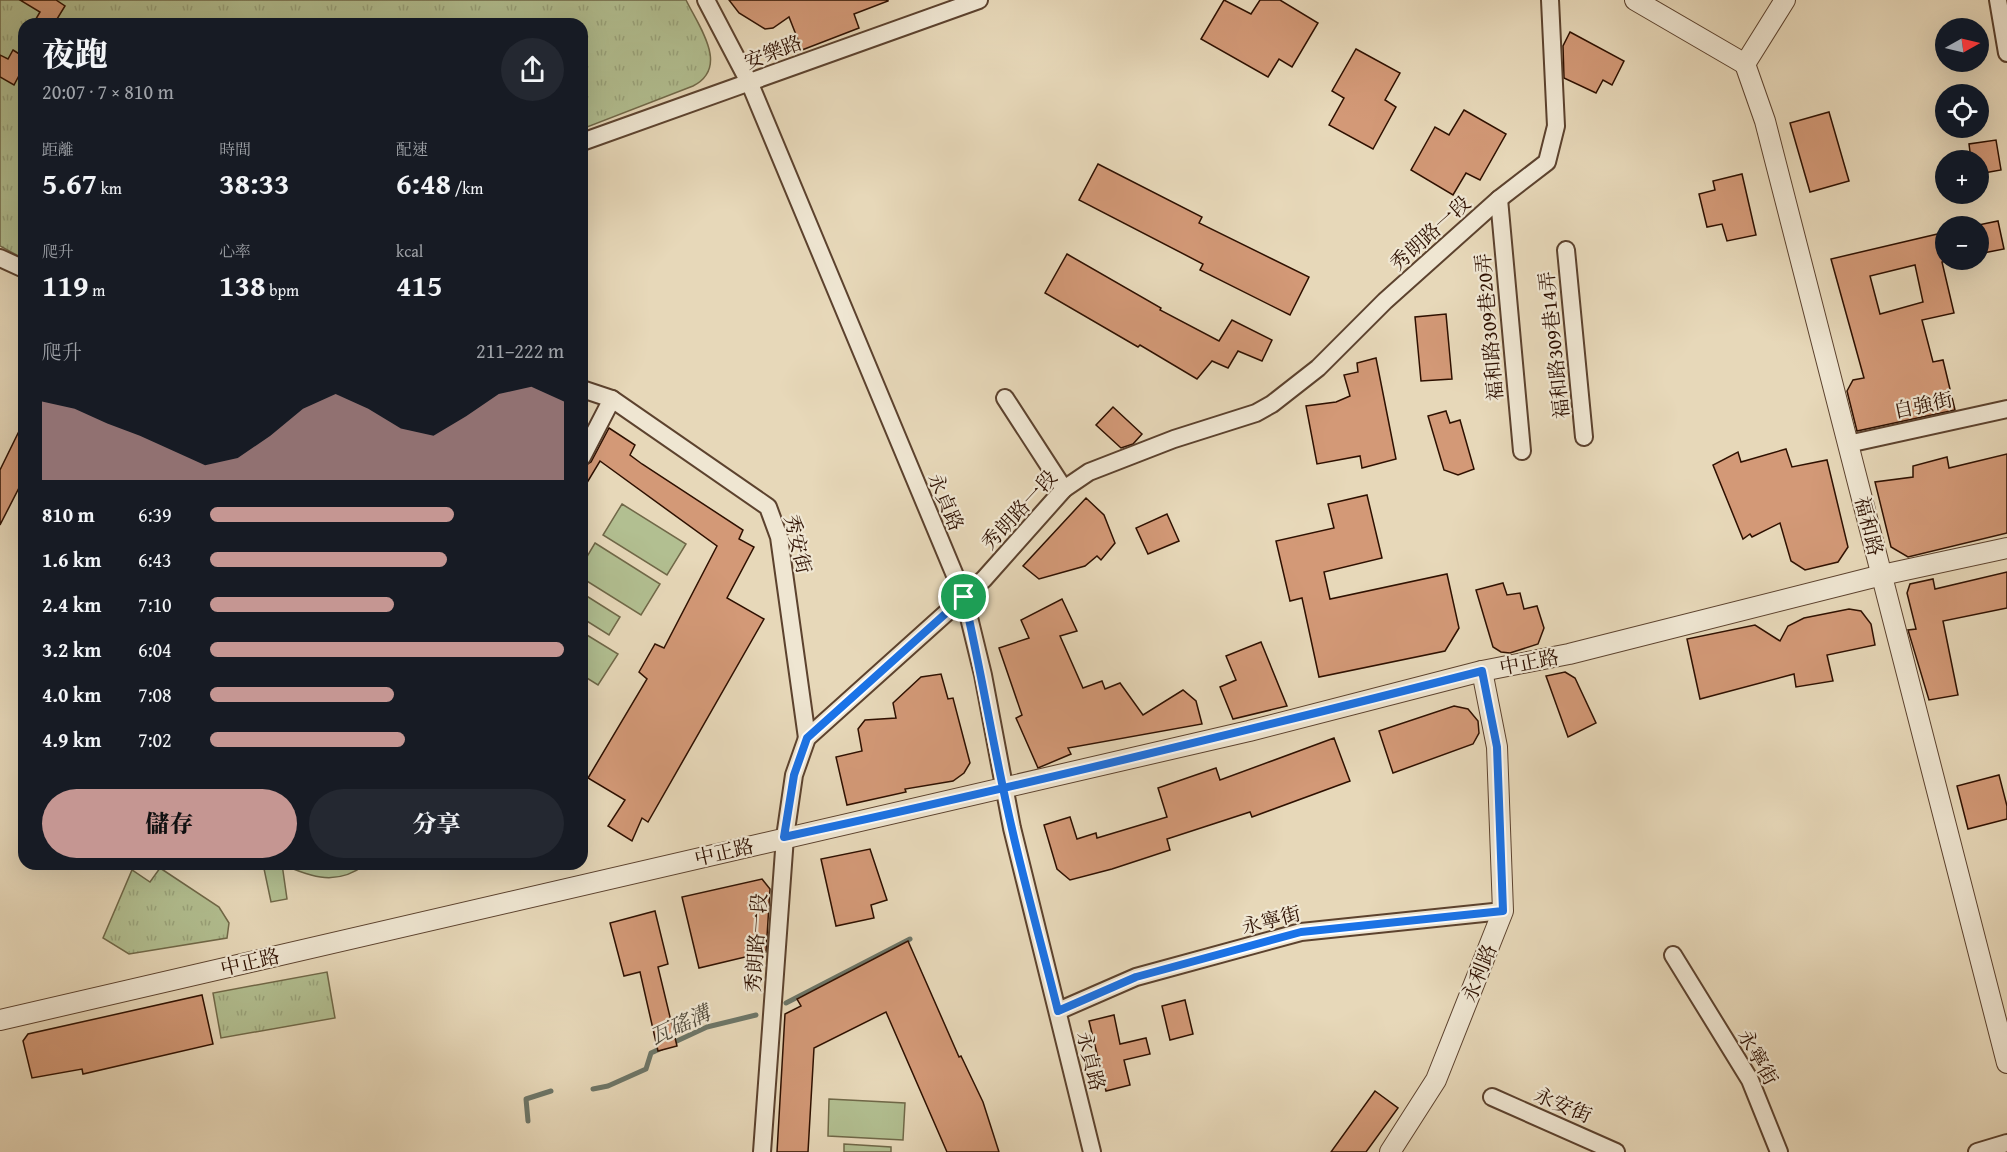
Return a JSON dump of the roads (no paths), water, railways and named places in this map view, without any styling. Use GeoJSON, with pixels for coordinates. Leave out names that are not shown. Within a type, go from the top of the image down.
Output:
{"type":"FeatureCollection","features":[{"type":"Feature","properties":{"kind":"street","name":"永貞路"},"geometry":{"type":"LineString","coordinates":[[706,0],[750,84],[964,597],[983,675],[1004,787],[1092,1152]]}},
{"type":"Feature","properties":{"kind":"street","name":"安樂路"},"geometry":{"type":"LineString","coordinates":[[588,140],[750,84],[979,0]]}},
{"type":"Feature","properties":{"kind":"street","name":"秀朗路一段"},"geometry":{"type":"LineString","coordinates":[[762,1152],[784,837],[794,775],[807,738],[984,579],[1064,489],[1089,472],[1174,439],[1256,413],[1272,404],[1318,368],[1385,301],[1499,198],[1546,162],[1556,126],[1550,0]]}},
{"type":"Feature","properties":{"kind":"street"},"geometry":{"type":"LineString","coordinates":[[1635,0],[1745,64],[1785,0]]}},
{"type":"Feature","properties":{"kind":"street"},"geometry":{"type":"LineString","coordinates":[[1998,0],[2007,53]]}},
{"type":"Feature","properties":{"kind":"street","name":"福和路"},"geometry":{"type":"LineString","coordinates":[[1745,64],[1765,121],[2007,1063]]}},
{"type":"Feature","properties":{"kind":"street","name":"福和路309巷20弄"},"geometry":{"type":"LineString","coordinates":[[1499,198],[1522,452]]}},
{"type":"Feature","properties":{"kind":"street","name":"福和路309巷14弄"},"geometry":{"type":"LineString","coordinates":[[1566,250],[1584,436]]}},
{"type":"Feature","properties":{"kind":"street"},"geometry":{"type":"LineString","coordinates":[[0,258],[18,266]]}},
{"type":"Feature","properties":{"kind":"street","name":"秀安街"},"geometry":{"type":"LineString","coordinates":[[588,392],[612,399],[768,507],[779,537],[807,738]]}},
{"type":"Feature","properties":{"kind":"street"},"geometry":{"type":"LineString","coordinates":[[1005,398],[1064,489]]}},
{"type":"Feature","properties":{"kind":"street"},"geometry":{"type":"LineString","coordinates":[[588,445],[612,399]]}},
{"type":"Feature","properties":{"kind":"street","name":"自強街"},"geometry":{"type":"LineString","coordinates":[[1848,444],[2007,409]]}},
{"type":"Feature","properties":{"kind":"street","name":"中正路"},"geometry":{"type":"LineString","coordinates":[[0,1020],[1249,731],[1482,671],[1569,654],[1882,574],[2007,548]]}},
{"type":"Feature","properties":{"kind":"street","name":"永利路"},"geometry":{"type":"LineString","coordinates":[[1390,1152],[1436,1080],[1503,911],[1497,747],[1482,671]]}},
{"type":"Feature","properties":{"kind":"street","name":"永寧街"},"geometry":{"type":"LineString","coordinates":[[1058,1011],[1136,977],[1301,932],[1503,911]]}},
{"type":"Feature","properties":{"kind":"street","name":"永寧街"},"geometry":{"type":"LineString","coordinates":[[1673,955],[1750,1080],[1779,1152]]}},
{"type":"Feature","properties":{"kind":"street","name":"永安街"},"geometry":{"type":"LineString","coordinates":[[1492,1097],[1616,1152]]}},
{"type":"Feature","properties":{"kind":"street"},"geometry":{"type":"LineString","coordinates":[[1977,1152],[2007,1143]]}},
{"type":"Feature","properties":{"kind":"waterway","name":"瓦磘溝"},"geometry":{"type":"LineString","coordinates":[[786,1003],[910,939]]}},
{"type":"Feature","properties":{"kind":"waterway","name":"瓦磘溝"},"geometry":{"type":"LineString","coordinates":[[593,1089],[608,1086],[646,1069],[651,1053],[707,1027],[756,1015]]}},
{"type":"Feature","properties":{"kind":"waterway","name":"瓦磘溝"},"geometry":{"type":"LineString","coordinates":[[528,1121],[526,1099],[551,1091]]}}]}
